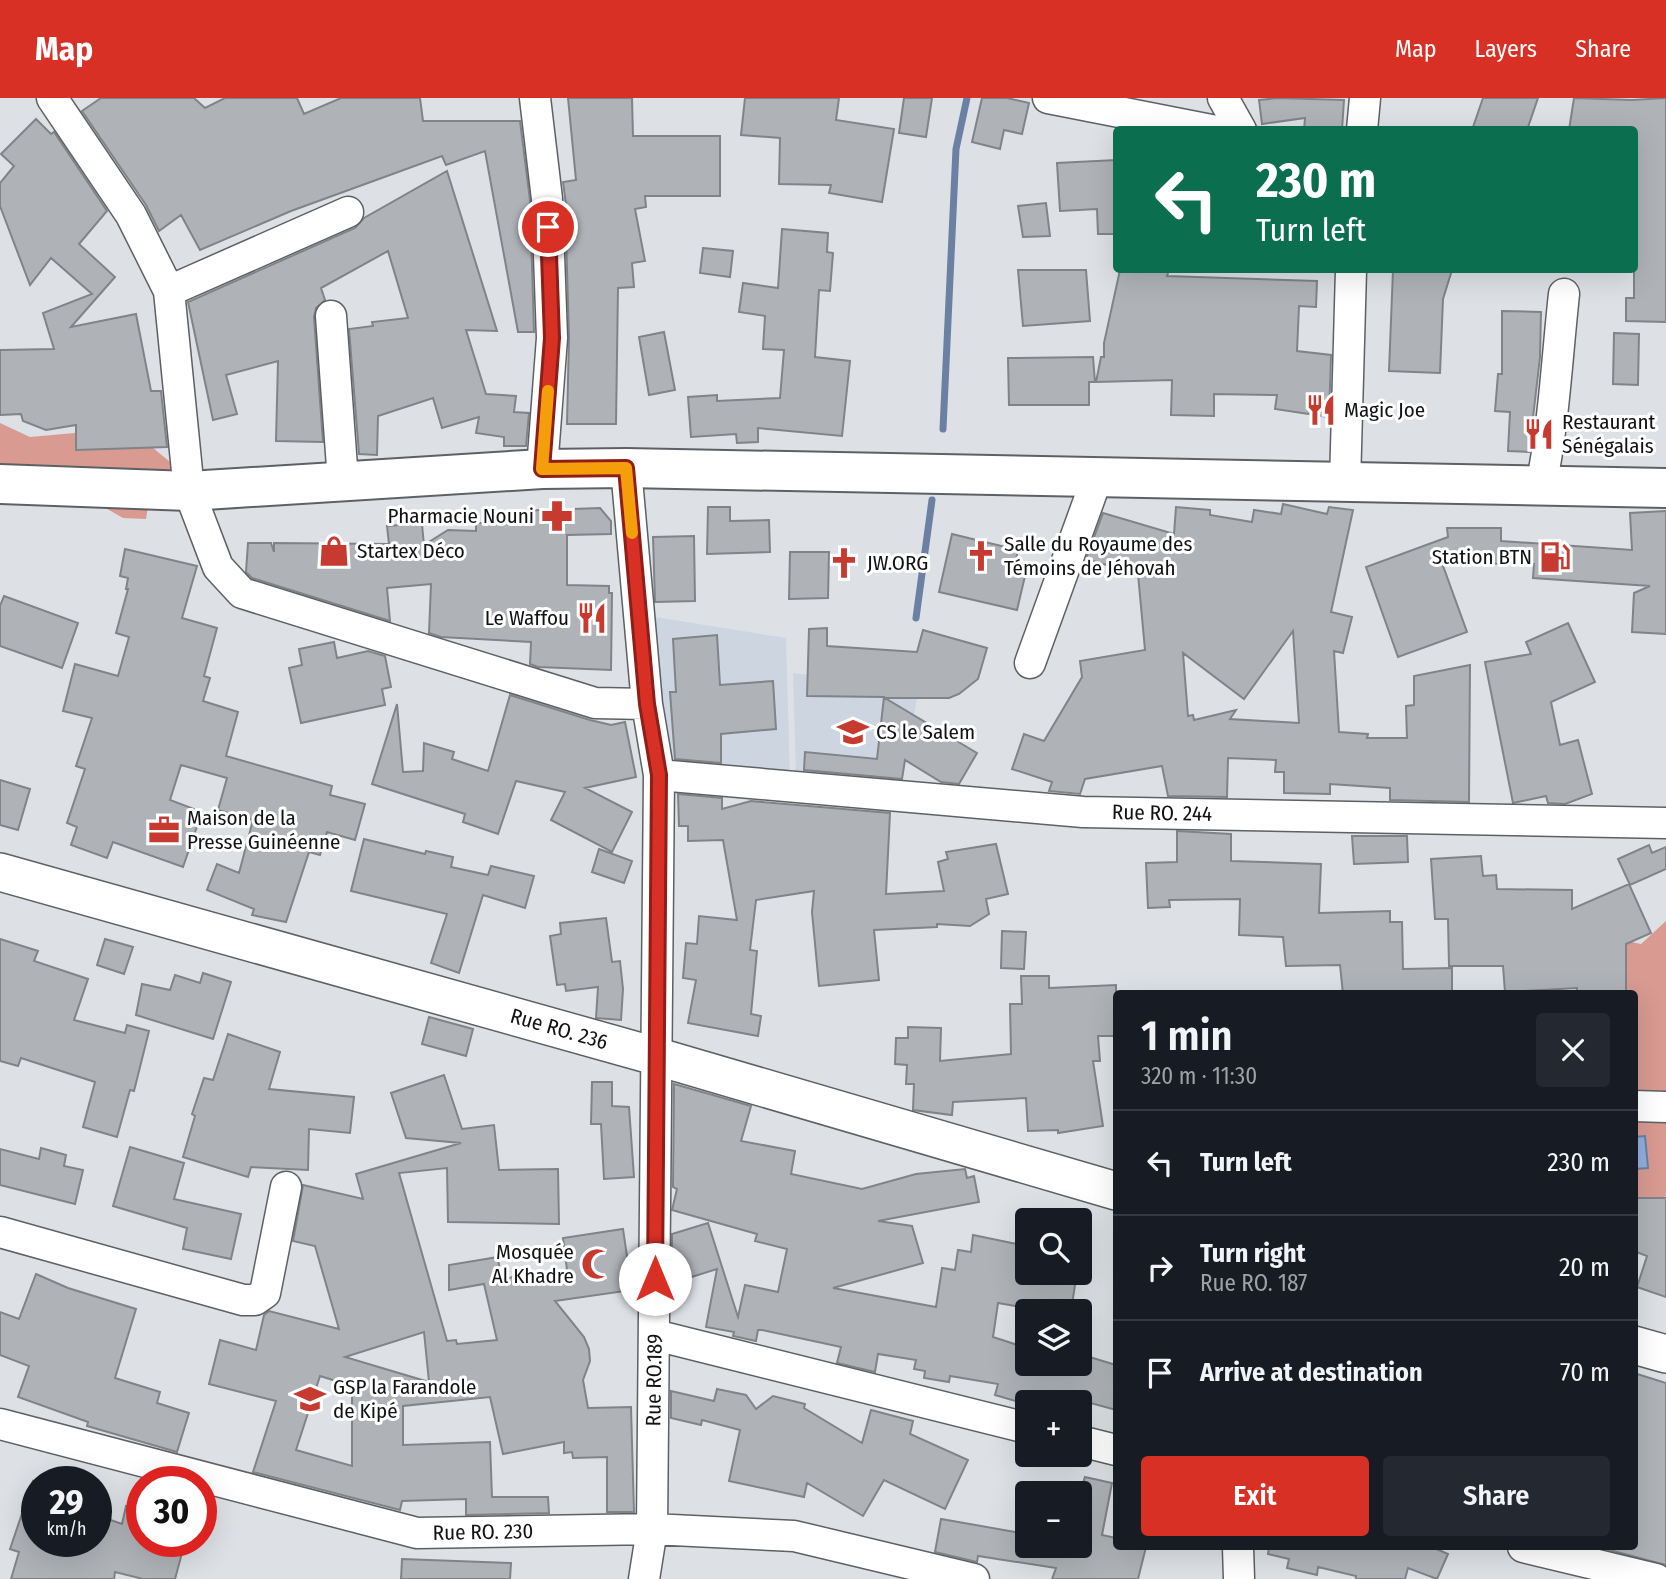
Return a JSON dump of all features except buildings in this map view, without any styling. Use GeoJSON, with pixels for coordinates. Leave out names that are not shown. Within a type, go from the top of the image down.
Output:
{"type":"FeatureCollection","features":[{"type":"Feature","properties":{"kind":"main road"},"geometry":{"type":"LineString","coordinates":[[0,484],[189,491],[542,469],[626,468],[1666,488]]}},
{"type":"Feature","properties":{"kind":"street"},"geometry":{"type":"LineString","coordinates":[[52,98],[131,215],[169,291],[189,491],[218,567],[242,593],[595,703],[647,704]]}},
{"type":"Feature","properties":{"kind":"street"},"geometry":{"type":"LineString","coordinates":[[535,98],[547,199],[552,338],[542,469]]}},
{"type":"Feature","properties":{"kind":"street"},"geometry":{"type":"LineString","coordinates":[[1048,98],[1191,126]]}},
{"type":"Feature","properties":{"kind":"street"},"geometry":{"type":"LineString","coordinates":[[1223,98],[1239,126]]}},
{"type":"Feature","properties":{"kind":"street"},"geometry":{"type":"LineString","coordinates":[[1362,126],[1365,98]]}},
{"type":"Feature","properties":{"kind":"street"},"geometry":{"type":"LineString","coordinates":[[169,291],[348,212]]}},
{"type":"Feature","properties":{"kind":"street"},"geometry":{"type":"LineString","coordinates":[[1345,483],[1351,273]]}},
{"type":"Feature","properties":{"kind":"street"},"geometry":{"type":"LineString","coordinates":[[1541,486],[1552,436],[1553,395],[1564,294]]}},
{"type":"Feature","properties":{"kind":"street"},"geometry":{"type":"LineString","coordinates":[[331,316],[343,481]]}},
{"type":"Feature","properties":{"kind":"street","name":"Rue RO.189"},"geometry":{"type":"LineString","coordinates":[[626,468],[647,704],[659,775],[652,1529],[644,1579]]}},
{"type":"Feature","properties":{"kind":"street"},"geometry":{"type":"LineString","coordinates":[[1030,663],[1097,478]]}},
{"type":"Feature","properties":{"kind":"street","name":"Rue RO. 244"},"geometry":{"type":"LineString","coordinates":[[659,775],[1083,812],[1666,823]]}},
{"type":"Feature","properties":{"kind":"street","name":"Rue RO. 236"},"geometry":{"type":"LineString","coordinates":[[0,872],[655,1056],[1113,1190]]}},
{"type":"Feature","properties":{"kind":"street"},"geometry":{"type":"LineString","coordinates":[[1638,1106],[1666,1107]]}},
{"type":"Feature","properties":{"kind":"street"},"geometry":{"type":"LineString","coordinates":[[0,1232],[243,1300],[255,1300],[265,1293],[286,1187]]}},
{"type":"Feature","properties":{"kind":"street"},"geometry":{"type":"LineString","coordinates":[[655,1335],[1015,1425]]}},
{"type":"Feature","properties":{"kind":"street"},"geometry":{"type":"LineString","coordinates":[[1638,1346],[1666,1354]]}},
{"type":"Feature","properties":{"kind":"street","name":"Rue RO. 230"},"geometry":{"type":"LineString","coordinates":[[0,1424],[417,1533],[652,1529],[794,1536],[974,1579]]}},
{"type":"Feature","properties":{"kind":"street"},"geometry":{"type":"LineString","coordinates":[[1092,1444],[1113,1449]]}},
{"type":"Feature","properties":{"kind":"street"},"geometry":{"type":"LineString","coordinates":[[1238,1550],[1238,1579]]}},
{"type":"Feature","properties":{"kind":"street"},"geometry":{"type":"LineString","coordinates":[[1535,1550],[1656,1579]]}},
{"type":"Feature","properties":{"kind":"shaded area"},"geometry":{"type":"Polygon","coordinates":[[[0,423],[30,437],[108,430],[135,433],[181,471],[149,500],[146,519],[123,518],[95,502],[0,477],[0,423]]]}},
{"type":"Feature","properties":{"kind":"shaded area"},"geometry":{"type":"Polygon","coordinates":[[[649,616],[786,638],[790,779],[662,769],[649,616]]]}},
{"type":"Feature","properties":{"kind":"shaded area","name":"CS le Salem"},"geometry":{"type":"Polygon","coordinates":[[[793,673],[919,688],[902,782],[796,776],[793,673]]]}},
{"type":"Feature","properties":{"kind":"shaded area"},"geometry":{"type":"Polygon","coordinates":[[[1666,921],[1666,1196],[1652,1206],[1638,1255],[1638,990],[1615,990],[1608,937],[1641,944],[1666,921]]]}},
{"type":"Feature","properties":{"kind":"water"},"geometry":{"type":"Polygon","coordinates":[[[1645,1136],[1648,1168],[1638,1169],[1638,1137],[1645,1136]]]}},
{"type":"Feature","properties":{"kind":"waterway"},"geometry":{"type":"LineString","coordinates":[[943,429],[956,149],[967,98]]}},
{"type":"Feature","properties":{"kind":"waterway"},"geometry":{"type":"LineString","coordinates":[[916,618],[932,500]]}},
{"type":"Feature","properties":{"kind":"slow traffic"},"geometry":{"type":"LineString","coordinates":[[548,391],[542,469],[626,468],[632,533]]}},
{"type":"Feature","properties":{"kind":"place","name":"Magic Joe"},"geometry":{"type":"Point","coordinates":[1321,410]}},
{"type":"Feature","properties":{"kind":"place","name":"Restaurant Sénégalais"},"geometry":{"type":"Point","coordinates":[1539,434]}},
{"type":"Feature","properties":{"kind":"place","name":"Pharmacie Nouni"},"geometry":{"type":"Point","coordinates":[557,516]}},
{"type":"Feature","properties":{"kind":"place","name":"Startex Déco"},"geometry":{"type":"Point","coordinates":[334,551]}},
{"type":"Feature","properties":{"kind":"place","name":"Salle du Royaume des Témoins de Jéhovah"},"geometry":{"type":"Point","coordinates":[981,556]}},
{"type":"Feature","properties":{"kind":"place","name":"Station BTN"},"geometry":{"type":"Point","coordinates":[1555,557]}},
{"type":"Feature","properties":{"kind":"place","name":"JW.ORG"},"geometry":{"type":"Point","coordinates":[844,563]}},
{"type":"Feature","properties":{"kind":"place","name":"Le Waffou"},"geometry":{"type":"Point","coordinates":[592,618]}},
{"type":"Feature","properties":{"kind":"place","name":"CS le Salem"},"geometry":{"type":"Point","coordinates":[853,732]}},
{"type":"Feature","properties":{"kind":"place","name":"Maison de la Presse Guinéenne"},"geometry":{"type":"Point","coordinates":[164,830]}},
{"type":"Feature","properties":{"kind":"place","name":"Mosquée Al Khadre"},"geometry":{"type":"Point","coordinates":[597,1264]}},
{"type":"Feature","properties":{"kind":"place","name":"GSP la Farandole de Kipé"},"geometry":{"type":"Point","coordinates":[310,1399]}},
{"type":"Feature","properties":{"kind":"route"},"geometry":{"type":"LineString","coordinates":[[548,227],[552,338],[542,469],[626,468],[647,704],[659,775],[655,1279]]}}]}
